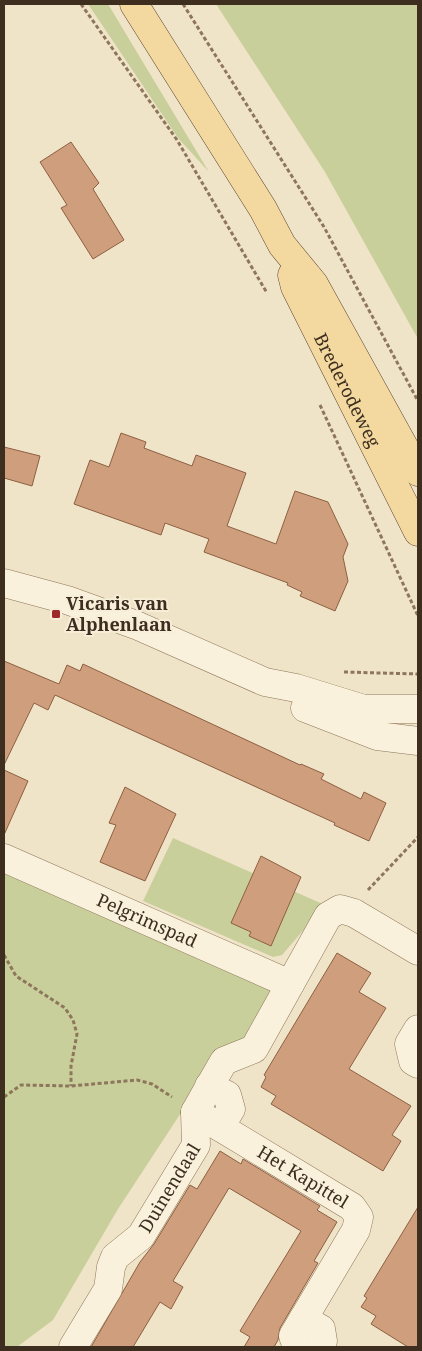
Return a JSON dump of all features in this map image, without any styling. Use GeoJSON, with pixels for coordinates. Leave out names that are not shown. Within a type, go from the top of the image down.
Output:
{"type":"FeatureCollection","features":[{"type":"Feature","properties":{"kind":"main road","name":"Brederodeweg"},"geometry":{"type":"LineString","coordinates":[[134,4],[263,209],[282,245],[295,287],[418,532]]}},
{"type":"Feature","properties":{"kind":"main road","name":"Brederodeweg"},"geometry":{"type":"LineString","coordinates":[[282,245],[314,284],[418,472]]}},
{"type":"Feature","properties":{"kind":"street"},"geometry":{"type":"LineString","coordinates":[[4,582],[68,600],[136,625],[265,682],[296,688],[364,710],[418,709]]}},
{"type":"Feature","properties":{"kind":"street"},"geometry":{"type":"LineString","coordinates":[[265,682],[289,702],[362,731],[392,739],[418,741]]}},
{"type":"Feature","properties":{"kind":"street","name":"Pelgrimspad"},"geometry":{"type":"LineString","coordinates":[[4,858],[290,984]]}},
{"type":"Feature","properties":{"kind":"street"},"geometry":{"type":"LineString","coordinates":[[195,1112],[224,1061],[254,1049],[328,916],[347,911],[418,951]]}},
{"type":"Feature","properties":{"kind":"street"},"geometry":{"type":"LineString","coordinates":[[418,1029],[409,1044],[413,1061],[418,1064]]}},
{"type":"Feature","properties":{"kind":"street"},"geometry":{"type":"LineString","coordinates":[[209,1086],[227,1096],[231,1109],[220,1127]]}},
{"type":"Feature","properties":{"kind":"street","name":"Het Kapittel"},"geometry":{"type":"LineString","coordinates":[[195,1112],[352,1207],[359,1217],[356,1230],[293,1336],[297,1347]]}},
{"type":"Feature","properties":{"kind":"street","name":"Duinendaal"},"geometry":{"type":"LineString","coordinates":[[73,1347],[108,1289],[111,1267],[115,1257],[141,1236],[196,1145],[195,1112]]}},
{"type":"Feature","properties":{"kind":"street"},"geometry":{"type":"LineString","coordinates":[[303,1319],[321,1329],[323,1341],[320,1347]]}},
{"type":"Feature","properties":{"kind":"path"},"geometry":{"type":"LineString","coordinates":[[81,4],[177,140],[268,295]]}},
{"type":"Feature","properties":{"kind":"path"},"geometry":{"type":"LineString","coordinates":[[183,4],[324,227],[418,400]]}},
{"type":"Feature","properties":{"kind":"path"},"geometry":{"type":"LineString","coordinates":[[319,402],[418,616]]}},
{"type":"Feature","properties":{"kind":"path"},"geometry":{"type":"LineString","coordinates":[[347,911],[418,837]]}},
{"type":"Feature","properties":{"kind":"path"},"geometry":{"type":"LineString","coordinates":[[4,955],[16,976],[65,1008],[73,1020],[77,1034],[71,1086]]}},
{"type":"Feature","properties":{"kind":"path"},"geometry":{"type":"LineString","coordinates":[[4,1097],[21,1085],[71,1086],[137,1080],[152,1084],[195,1112]]}},
{"type":"Feature","properties":{"kind":"green space"},"geometry":{"type":"Polygon","coordinates":[[[88,4],[108,4],[209,172],[178,138],[88,4]]]}},
{"type":"Feature","properties":{"kind":"green space"},"geometry":{"type":"Polygon","coordinates":[[[216,4],[418,4],[418,339],[325,172],[216,4]]]}},
{"type":"Feature","properties":{"kind":"green space"},"geometry":{"type":"Polygon","coordinates":[[[173,838],[325,905],[282,955],[273,957],[143,901],[173,838]]]}},
{"type":"Feature","properties":{"kind":"green space"},"geometry":{"type":"Polygon","coordinates":[[[4,868],[276,984],[245,1041],[211,1067],[118,1209],[53,1320],[17,1347],[5,1347],[4,1344],[4,868]]]}},
{"type":"Feature","properties":{"kind":"building"},"geometry":{"type":"Polygon","coordinates":[[[71,142],[99,183],[93,189],[124,240],[93,259],[61,208],[67,205],[40,162],[71,142]]]}},
{"type":"Feature","properties":{"kind":"building"},"geometry":{"type":"Polygon","coordinates":[[[121,433],[146,442],[144,448],[192,466],[196,455],[246,473],[227,526],[276,544],[295,491],[328,502],[348,544],[343,557],[348,581],[335,611],[300,596],[302,592],[287,585],[288,583],[204,552],[209,539],[165,523],[161,535],[74,504],[90,460],[109,467],[121,433]]]}},
{"type":"Feature","properties":{"kind":"building"},"geometry":{"type":"Polygon","coordinates":[[[4,447],[40,456],[32,486],[4,478],[4,447]]]}},
{"type":"Feature","properties":{"kind":"building"},"geometry":{"type":"Polygon","coordinates":[[[4,661],[59,684],[67,665],[80,671],[83,664],[300,765],[324,774],[321,779],[361,799],[364,792],[386,803],[369,841],[334,825],[335,823],[55,695],[48,710],[34,703],[4,765],[4,661]]]}},
{"type":"Feature","properties":{"kind":"building"},"geometry":{"type":"Polygon","coordinates":[[[4,770],[28,781],[4,835],[4,770]]]}},
{"type":"Feature","properties":{"kind":"building"},"geometry":{"type":"Polygon","coordinates":[[[125,787],[176,814],[145,881],[100,862],[116,825],[109,823],[125,787]]]}},
{"type":"Feature","properties":{"kind":"building"},"geometry":{"type":"Polygon","coordinates":[[[261,856],[301,877],[271,946],[249,936],[251,932],[231,923],[261,856]]]}},
{"type":"Feature","properties":{"kind":"building"},"geometry":{"type":"Polygon","coordinates":[[[337,953],[371,973],[359,992],[386,1008],[349,1069],[411,1106],[392,1135],[401,1141],[383,1171],[271,1104],[276,1096],[261,1087],[266,1077],[264,1075],[337,953]]]}},
{"type":"Feature","properties":{"kind":"building"},"geometry":{"type":"Polygon","coordinates":[[[220,1151],[241,1164],[243,1159],[320,1206],[317,1210],[337,1222],[314,1261],[318,1263],[280,1328],[278,1340],[274,1347],[244,1347],[250,1337],[240,1331],[301,1231],[229,1188],[173,1281],[183,1287],[171,1309],[160,1302],[133,1347],[91,1347],[140,1262],[154,1244],[190,1185],[197,1189],[220,1151]]]}},
{"type":"Feature","properties":{"kind":"building"},"geometry":{"type":"Polygon","coordinates":[[[418,1207],[418,1347],[408,1347],[371,1324],[376,1316],[361,1307],[367,1298],[364,1296],[418,1207]]]}},
{"type":"Feature","properties":{"kind":"place","name":"Vicaris van Alphenlaan"},"geometry":{"type":"Point","coordinates":[56,614]}}]}
